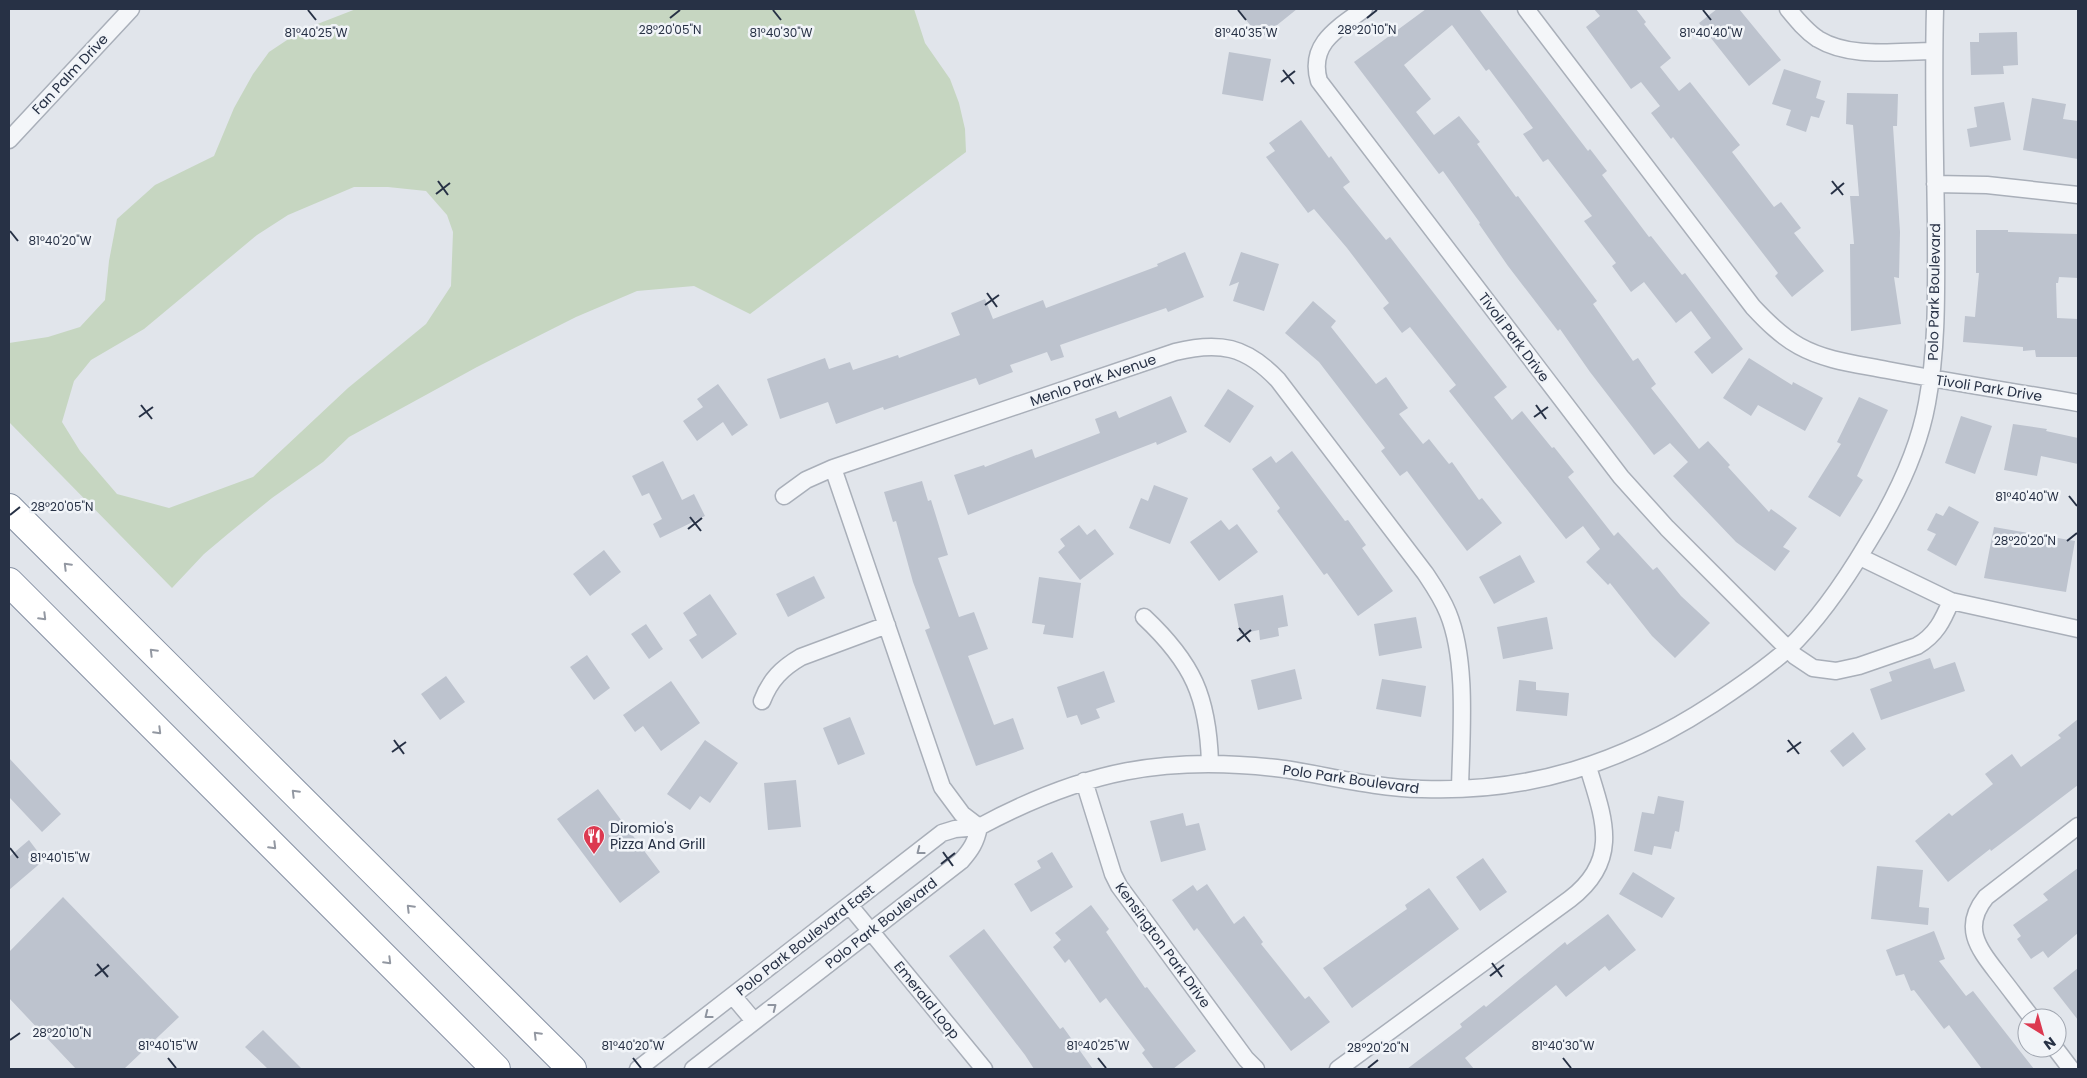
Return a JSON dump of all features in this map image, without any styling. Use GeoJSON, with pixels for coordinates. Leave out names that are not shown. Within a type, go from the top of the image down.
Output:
{"type":"FeatureCollection","features":[{"type":"Feature","properties":{"kind":"highway"},"geometry":{"type":"LineString","coordinates":[[9,508],[572,1069]]}},
{"type":"Feature","properties":{"kind":"highway"},"geometry":{"type":"LineString","coordinates":[[9,582],[496,1069]]}},
{"type":"Feature","properties":{"kind":"street","name":"Fan Palm Drive"},"geometry":{"type":"LineString","coordinates":[[9,140],[131,9]]}},
{"type":"Feature","properties":{"kind":"street","name":"Tivoli Park Drive"},"geometry":{"type":"LineString","coordinates":[[1364,9],[1334,31],[1320,49],[1316,60],[1316,70],[1322,86],[1617,472],[1667,528],[1787,649],[1804,663],[1820,670],[1836,671],[1859,666],[1901,652],[1926,641],[1938,628],[1952,601]]}},
{"type":"Feature","properties":{"kind":"street","name":"Tivoli Park Drive"},"geometry":{"type":"LineString","coordinates":[[1526,9],[1753,307],[1774,329],[1799,346],[1827,357],[1931,378],[2078,403]]}},
{"type":"Feature","properties":{"kind":"street"},"geometry":{"type":"LineString","coordinates":[[1788,9],[1801,25],[1817,38],[1842,49],[1867,52],[1934,51]]}},
{"type":"Feature","properties":{"kind":"street","name":"Polo Park Boulevard"},"geometry":{"type":"LineString","coordinates":[[693,1069],[961,861],[970,851],[976,840],[979,828],[1032,800],[1107,774],[1155,766],[1210,763],[1282,769],[1397,787],[1460,789],[1528,782],[1588,767],[1646,743],[1682,723],[1745,682],[1787,649],[1819,613],[1860,556],[1882,520],[1909,463],[1922,423],[1931,378],[1936,318],[1935,9]]}},
{"type":"Feature","properties":{"kind":"street"},"geometry":{"type":"LineString","coordinates":[[1935,184],[1987,185],[2078,195]]}},
{"type":"Feature","properties":{"kind":"street","name":"Menlo Park Avenue"},"geometry":{"type":"LineString","coordinates":[[784,496],[806,480],[832,468],[1175,352],[1209,346],[1240,351],[1255,359],[1278,380],[1442,599],[1453,627],[1460,679],[1460,789]]}},
{"type":"Feature","properties":{"kind":"street"},"geometry":{"type":"LineString","coordinates":[[832,468],[942,787],[962,814],[979,828]]}},
{"type":"Feature","properties":{"kind":"street"},"geometry":{"type":"LineString","coordinates":[[1860,556],[1952,601],[2078,629]]}},
{"type":"Feature","properties":{"kind":"street"},"geometry":{"type":"LineString","coordinates":[[1144,617],[1168,642],[1197,687],[1207,720],[1210,763]]}},
{"type":"Feature","properties":{"kind":"street"},"geometry":{"type":"LineString","coordinates":[[762,701],[772,681],[788,665],[801,657],[887,625]]}},
{"type":"Feature","properties":{"kind":"street"},"geometry":{"type":"LineString","coordinates":[[1338,1069],[1570,899],[1586,885],[1598,866],[1605,844],[1603,820],[1588,767]]}},
{"type":"Feature","properties":{"kind":"street","name":"Kensington Park Drive"},"geometry":{"type":"LineString","coordinates":[[1084,781],[1113,874],[1119,886],[1223,1028],[1256,1069]]}},
{"type":"Feature","properties":{"kind":"street"},"geometry":{"type":"LineString","coordinates":[[942,833],[949,810],[947,796]]}},
{"type":"Feature","properties":{"kind":"street"},"geometry":{"type":"LineString","coordinates":[[2024,1008],[1981,951],[1974,935],[1974,920],[1980,904],[1986,897],[2078,826]]}},
{"type":"Feature","properties":{"kind":"street","name":"Polo Park Boulevard East"},"geometry":{"type":"LineString","coordinates":[[638,1069],[942,833],[955,828],[979,828]]}},
{"type":"Feature","properties":{"kind":"street","name":"Emerald Loop"},"geometry":{"type":"LineString","coordinates":[[850,906],[984,1069]]}},
{"type":"Feature","properties":{"kind":"street"},"geometry":{"type":"LineString","coordinates":[[733,996],[754,1021]]}},
{"type":"Feature","properties":{"kind":"street"},"geometry":{"type":"LineString","coordinates":[[2063,1058],[2072,1069]]}},
{"type":"Feature","properties":{"kind":"green space"},"geometry":{"type":"Polygon","coordinates":[[[356,9],[914,9],[925,43],[950,79],[959,103],[965,129],[966,152],[750,314],[694,286],[637,291],[576,317],[477,367],[349,437],[323,462],[272,498],[204,554],[172,588],[9,422],[9,343],[48,337],[80,327],[105,300],[109,261],[117,219],[155,185],[214,156],[234,108],[253,74],[269,52],[302,30],[356,9]],[[354,187],[288,215],[257,235],[144,329],[91,360],[74,381],[62,422],[80,451],[117,494],[169,508],[253,477],[348,388],[426,324],[451,286],[453,232],[447,215],[426,191],[388,187],[354,187]]]}},
{"type":"Feature","properties":{"kind":"building"},"geometry":{"type":"Polygon","coordinates":[[[1237,9],[1297,9],[1261,38],[1237,9]]]}},
{"type":"Feature","properties":{"kind":"building"},"geometry":{"type":"Polygon","coordinates":[[[1426,9],[1479,9],[1588,151],[1590,149],[1607,171],[1602,175],[1649,237],[1651,236],[1682,275],[1685,273],[1743,349],[1712,374],[1694,352],[1711,338],[1691,311],[1676,323],[1644,282],[1631,292],[1612,266],[1616,263],[1584,221],[1592,216],[1548,159],[1543,162],[1523,134],[1533,128],[1489,69],[1486,71],[1452,25],[1404,65],[1431,99],[1416,112],[1434,135],[1459,116],[1480,142],[1477,144],[1516,197],[1518,196],[1597,301],[1593,304],[1633,361],[1638,358],[1656,384],[1651,388],[1699,449],[1708,441],[1730,465],[1728,467],[1769,512],[1771,509],[1797,528],[1783,547],[1790,551],[1775,571],[1736,542],[1673,476],[1688,462],[1670,443],[1654,455],[1590,372],[1560,329],[1558,331],[1508,266],[1443,171],[1439,174],[1354,62],[1426,9]]]}},
{"type":"Feature","properties":{"kind":"building"},"geometry":{"type":"Polygon","coordinates":[[[1594,9],[1636,9],[1646,22],[1644,24],[1671,58],[1660,67],[1679,91],[1690,82],[1740,145],[1732,152],[1774,207],[1781,202],[1801,228],[1794,233],[1824,271],[1792,297],[1775,276],[1778,273],[1673,137],[1671,139],[1651,113],[1660,106],[1641,82],[1631,89],[1586,27],[1600,16],[1594,9]]]}},
{"type":"Feature","properties":{"kind":"building"},"geometry":{"type":"Polygon","coordinates":[[[1717,9],[1739,9],[1781,60],[1749,86],[1699,23],[1717,9]]]}},
{"type":"Feature","properties":{"kind":"building"},"geometry":{"type":"Polygon","coordinates":[[[2017,32],[2018,65],[2003,66],[2004,74],[1971,75],[1970,42],[1979,42],[1979,33],[2017,32]]]}},
{"type":"Feature","properties":{"kind":"building"},"geometry":{"type":"Polygon","coordinates":[[[1229,52],[1271,59],[1263,101],[1222,94],[1229,52]]]}},
{"type":"Feature","properties":{"kind":"building"},"geometry":{"type":"Polygon","coordinates":[[[1784,69],[1821,81],[1816,98],[1825,101],[1819,118],[1811,116],[1806,132],[1786,125],[1791,110],[1772,104],[1784,69]]]}},
{"type":"Feature","properties":{"kind":"building"},"geometry":{"type":"Polygon","coordinates":[[[1847,93],[1898,94],[1897,126],[1893,126],[1900,232],[1899,278],[1894,277],[1901,324],[1851,331],[1850,244],[1854,244],[1850,196],[1859,196],[1853,125],[1846,124],[1847,93]]]}},
{"type":"Feature","properties":{"kind":"building"},"geometry":{"type":"Polygon","coordinates":[[[2032,98],[2066,104],[2063,119],[2078,121],[2078,159],[2023,150],[2032,98]]]}},
{"type":"Feature","properties":{"kind":"building"},"geometry":{"type":"Polygon","coordinates":[[[2004,102],[2011,140],[1970,147],[1967,129],[1977,127],[1974,107],[2004,102]]]}},
{"type":"Feature","properties":{"kind":"building"},"geometry":{"type":"Polygon","coordinates":[[[1301,120],[1329,158],[1331,156],[1350,182],[1343,187],[1386,240],[1390,237],[1507,387],[1494,397],[1512,420],[1522,411],[1574,472],[1568,477],[1614,536],[1618,532],[1653,570],[1657,567],[1681,596],[1710,623],[1675,658],[1652,636],[1610,583],[1608,585],[1586,562],[1600,549],[1583,526],[1566,539],[1449,391],[1456,385],[1410,327],[1402,333],[1383,308],[1389,303],[1347,248],[1314,209],[1308,213],[1266,157],[1275,151],[1269,143],[1301,120]]]}},
{"type":"Feature","properties":{"kind":"building"},"geometry":{"type":"Polygon","coordinates":[[[1976,230],[2078,234],[2078,278],[2059,277],[2058,283],[2056,283],[2057,318],[2078,319],[2078,357],[2036,357],[2035,350],[2023,351],[2023,347],[1963,342],[1965,316],[1975,317],[1979,273],[1976,273],[1976,230]]]}},
{"type":"Feature","properties":{"kind":"building"},"geometry":{"type":"Polygon","coordinates":[[[1185,252],[1204,297],[1168,312],[1166,308],[1060,345],[1064,357],[1051,361],[1047,352],[1010,365],[1013,372],[979,385],[976,378],[884,410],[883,407],[836,424],[828,402],[780,419],[767,379],[825,358],[829,369],[850,362],[853,370],[898,355],[899,358],[960,335],[951,313],[985,299],[993,319],[1043,300],[1046,308],[1158,266],[1157,264],[1185,252]]]}},
{"type":"Feature","properties":{"kind":"building"},"geometry":{"type":"Polygon","coordinates":[[[1241,252],[1279,264],[1264,311],[1233,301],[1239,282],[1229,286],[1241,252]]]}},
{"type":"Feature","properties":{"kind":"building"},"geometry":{"type":"Polygon","coordinates":[[[1313,301],[1336,321],[1331,327],[1376,384],[1386,377],[1408,408],[1399,414],[1423,444],[1429,439],[1449,464],[1452,462],[1479,500],[1482,498],[1502,523],[1467,551],[1407,471],[1400,476],[1381,451],[1385,448],[1319,362],[1285,333],[1313,301]]]}},
{"type":"Feature","properties":{"kind":"building"},"geometry":{"type":"Polygon","coordinates":[[[1749,358],[1792,385],[1793,382],[1823,398],[1805,431],[1758,405],[1751,416],[1723,398],[1749,358]]]}},
{"type":"Feature","properties":{"kind":"building"},"geometry":{"type":"Polygon","coordinates":[[[718,384],[748,425],[732,436],[723,422],[697,441],[683,421],[703,407],[697,399],[718,384]]]}},
{"type":"Feature","properties":{"kind":"building"},"geometry":{"type":"Polygon","coordinates":[[[1228,389],[1254,406],[1230,443],[1204,426],[1228,389]]]}},
{"type":"Feature","properties":{"kind":"building"},"geometry":{"type":"Polygon","coordinates":[[[1171,396],[1187,432],[1157,445],[1156,442],[968,515],[954,475],[984,465],[985,467],[1032,449],[1035,458],[1100,433],[1095,419],[1116,411],[1119,418],[1171,396]]]}},
{"type":"Feature","properties":{"kind":"building"},"geometry":{"type":"Polygon","coordinates":[[[1859,397],[1888,410],[1857,476],[1863,480],[1840,517],[1808,497],[1841,444],[1837,442],[1859,397]]]}},
{"type":"Feature","properties":{"kind":"building"},"geometry":{"type":"Polygon","coordinates":[[[1961,416],[1992,426],[1975,474],[1945,463],[1961,416]]]}},
{"type":"Feature","properties":{"kind":"building"},"geometry":{"type":"Polygon","coordinates":[[[2013,424],[2047,429],[2046,431],[2078,438],[2078,464],[2041,456],[2037,476],[2004,470],[2013,424]]]}},
{"type":"Feature","properties":{"kind":"building"},"geometry":{"type":"Polygon","coordinates":[[[1292,451],[1345,521],[1348,520],[1366,545],[1362,548],[1393,591],[1358,616],[1327,573],[1324,575],[1277,511],[1280,508],[1252,469],[1271,456],[1276,463],[1292,451]]]}},
{"type":"Feature","properties":{"kind":"building"},"geometry":{"type":"Polygon","coordinates":[[[663,461],[682,500],[694,494],[705,516],[660,538],[653,524],[662,519],[649,493],[642,496],[632,476],[663,461]]]}},
{"type":"Feature","properties":{"kind":"building"},"geometry":{"type":"Polygon","coordinates":[[[922,481],[928,501],[931,500],[948,555],[938,558],[959,617],[974,612],[988,649],[968,656],[994,725],[1013,718],[1024,749],[976,766],[925,630],[930,628],[913,582],[896,521],[893,522],[884,492],[922,481]]]}},
{"type":"Feature","properties":{"kind":"building"},"geometry":{"type":"Polygon","coordinates":[[[1154,485],[1188,498],[1170,544],[1129,528],[1141,498],[1148,501],[1154,485]]]}},
{"type":"Feature","properties":{"kind":"building"},"geometry":{"type":"Polygon","coordinates":[[[1949,506],[1979,522],[1956,566],[1927,550],[1936,534],[1927,530],[1936,513],[1943,516],[1949,506]]]}},
{"type":"Feature","properties":{"kind":"building"},"geometry":{"type":"Polygon","coordinates":[[[1221,520],[1229,530],[1237,524],[1258,552],[1219,581],[1190,542],[1221,520]]]}},
{"type":"Feature","properties":{"kind":"building"},"geometry":{"type":"Polygon","coordinates":[[[1079,525],[1087,535],[1095,529],[1114,554],[1080,580],[1058,552],[1065,546],[1060,539],[1079,525]]]}},
{"type":"Feature","properties":{"kind":"building"},"geometry":{"type":"Polygon","coordinates":[[[1994,527],[2075,541],[2066,592],[1984,578],[1994,527]]]}},
{"type":"Feature","properties":{"kind":"building"},"geometry":{"type":"Polygon","coordinates":[[[604,550],[621,572],[590,596],[573,574],[604,550]]]}},
{"type":"Feature","properties":{"kind":"building"},"geometry":{"type":"Polygon","coordinates":[[[1520,555],[1535,582],[1494,604],[1479,577],[1520,555]]]}},
{"type":"Feature","properties":{"kind":"building"},"geometry":{"type":"Polygon","coordinates":[[[814,576],[825,598],[788,617],[776,594],[814,576]]]}},
{"type":"Feature","properties":{"kind":"building"},"geometry":{"type":"Polygon","coordinates":[[[1039,577],[1081,583],[1073,638],[1043,634],[1045,625],[1032,623],[1039,577]]]}},
{"type":"Feature","properties":{"kind":"building"},"geometry":{"type":"Polygon","coordinates":[[[710,594],[737,634],[702,659],[689,640],[697,635],[683,613],[710,594]]]}},
{"type":"Feature","properties":{"kind":"building"},"geometry":{"type":"Polygon","coordinates":[[[1283,595],[1288,626],[1278,628],[1279,636],[1260,640],[1259,630],[1240,634],[1234,604],[1283,595]]]}},
{"type":"Feature","properties":{"kind":"building"},"geometry":{"type":"Polygon","coordinates":[[[1416,617],[1422,648],[1379,656],[1374,624],[1416,617]]]}},
{"type":"Feature","properties":{"kind":"building"},"geometry":{"type":"Polygon","coordinates":[[[1547,617],[1553,649],[1503,659],[1497,627],[1547,617]]]}},
{"type":"Feature","properties":{"kind":"building"},"geometry":{"type":"Polygon","coordinates":[[[646,624],[663,649],[649,659],[631,634],[646,624]]]}},
{"type":"Feature","properties":{"kind":"building"},"geometry":{"type":"Polygon","coordinates":[[[587,655],[610,688],[594,700],[570,667],[587,655]]]}},
{"type":"Feature","properties":{"kind":"building"},"geometry":{"type":"Polygon","coordinates":[[[1930,658],[1934,669],[1955,662],[1965,691],[1881,720],[1870,689],[1892,681],[1889,672],[1930,658]]]}},
{"type":"Feature","properties":{"kind":"building"},"geometry":{"type":"Polygon","coordinates":[[[1295,669],[1302,699],[1258,710],[1251,680],[1295,669]]]}},
{"type":"Feature","properties":{"kind":"building"},"geometry":{"type":"Polygon","coordinates":[[[1104,671],[1115,702],[1096,709],[1100,718],[1081,725],[1077,715],[1067,718],[1057,687],[1104,671]]]}},
{"type":"Feature","properties":{"kind":"building"},"geometry":{"type":"Polygon","coordinates":[[[446,676],[465,702],[440,720],[421,694],[446,676]]]}},
{"type":"Feature","properties":{"kind":"building"},"geometry":{"type":"Polygon","coordinates":[[[1382,679],[1426,686],[1421,717],[1376,709],[1382,679]]]}},
{"type":"Feature","properties":{"kind":"building"},"geometry":{"type":"Polygon","coordinates":[[[1519,680],[1536,682],[1536,690],[1569,693],[1567,716],[1516,711],[1519,680]]]}},
{"type":"Feature","properties":{"kind":"building"},"geometry":{"type":"Polygon","coordinates":[[[671,681],[700,723],[661,751],[643,726],[635,732],[623,715],[671,681]]]}},
{"type":"Feature","properties":{"kind":"building"},"geometry":{"type":"Polygon","coordinates":[[[850,717],[865,754],[838,765],[823,728],[850,717]]]}},
{"type":"Feature","properties":{"kind":"building"},"geometry":{"type":"Polygon","coordinates":[[[2078,719],[2078,785],[1948,882],[1915,841],[1949,813],[1952,816],[1993,784],[1985,774],[2012,754],[2021,767],[2061,738],[2058,735],[2078,719]]]}},
{"type":"Feature","properties":{"kind":"building"},"geometry":{"type":"Polygon","coordinates":[[[1853,732],[1866,749],[1843,767],[1830,751],[1853,732]]]}},
{"type":"Feature","properties":{"kind":"building"},"geometry":{"type":"Polygon","coordinates":[[[705,740],[738,763],[710,803],[700,796],[690,810],[667,794],[705,740]]]}},
{"type":"Feature","properties":{"kind":"building"},"geometry":{"type":"Polygon","coordinates":[[[9,758],[61,814],[42,832],[9,797],[9,758]]]}},
{"type":"Feature","properties":{"kind":"building"},"geometry":{"type":"Polygon","coordinates":[[[796,780],[801,827],[768,830],[764,783],[796,780]]]}},
{"type":"Feature","properties":{"kind":"building"},"geometry":{"type":"Polygon","coordinates":[[[598,789],[660,872],[620,903],[557,819],[598,789]]]}},
{"type":"Feature","properties":{"kind":"building"},"geometry":{"type":"Polygon","coordinates":[[[1658,796],[1684,801],[1679,832],[1675,831],[1671,849],[1654,846],[1652,855],[1634,851],[1642,812],[1654,814],[1658,796]]]}},
{"type":"Feature","properties":{"kind":"building"},"geometry":{"type":"Polygon","coordinates":[[[1183,813],[1186,826],[1199,823],[1206,850],[1161,862],[1150,821],[1183,813]]]}},
{"type":"Feature","properties":{"kind":"building"},"geometry":{"type":"Polygon","coordinates":[[[29,840],[44,860],[9,890],[9,857],[29,840]]]}},
{"type":"Feature","properties":{"kind":"building"},"geometry":{"type":"Polygon","coordinates":[[[1052,852],[1073,887],[1031,912],[1014,884],[1041,868],[1037,861],[1052,852]]]}},
{"type":"Feature","properties":{"kind":"building"},"geometry":{"type":"Polygon","coordinates":[[[1483,858],[1507,892],[1480,911],[1456,877],[1483,858]]]}},
{"type":"Feature","properties":{"kind":"building"},"geometry":{"type":"Polygon","coordinates":[[[1877,866],[1923,870],[1919,907],[1929,908],[1928,925],[1871,919],[1877,866]]]}},
{"type":"Feature","properties":{"kind":"building"},"geometry":{"type":"Polygon","coordinates":[[[2078,868],[2078,933],[2048,958],[2043,951],[2031,959],[2017,939],[2021,936],[2013,925],[2048,900],[2043,894],[2078,868]]]}},
{"type":"Feature","properties":{"kind":"building"},"geometry":{"type":"Polygon","coordinates":[[[1633,872],[1675,898],[1662,918],[1619,894],[1633,872]]]}},
{"type":"Feature","properties":{"kind":"building"},"geometry":{"type":"Polygon","coordinates":[[[1207,884],[1234,924],[1244,916],[1263,942],[1261,944],[1305,999],[1309,996],[1330,1022],[1291,1051],[1197,928],[1194,931],[1172,900],[1193,885],[1197,891],[1207,884]]]}},
{"type":"Feature","properties":{"kind":"building"},"geometry":{"type":"Polygon","coordinates":[[[1429,888],[1459,929],[1352,1008],[1323,968],[1407,909],[1405,905],[1429,888]]]}},
{"type":"Feature","properties":{"kind":"building"},"geometry":{"type":"Polygon","coordinates":[[[63,897],[179,1017],[124,1069],[76,1069],[9,998],[9,952],[63,897]]]}},
{"type":"Feature","properties":{"kind":"building"},"geometry":{"type":"Polygon","coordinates":[[[1091,905],[1109,929],[1106,932],[1145,988],[1147,987],[1196,1051],[1173,1069],[1154,1069],[1142,1053],[1145,1050],[1106,998],[1100,1003],[1069,959],[1065,963],[1053,947],[1061,940],[1055,933],[1091,905]]]}},
{"type":"Feature","properties":{"kind":"building"},"geometry":{"type":"Polygon","coordinates":[[[1608,914],[1636,950],[1609,971],[1605,966],[1566,997],[1556,985],[1465,1058],[1474,1069],[1407,1069],[1462,1027],[1460,1024],[1484,1005],[1486,1007],[1565,942],[1567,945],[1608,914]]]}},
{"type":"Feature","properties":{"kind":"building"},"geometry":{"type":"Polygon","coordinates":[[[984,929],[1060,1029],[1063,1027],[1093,1069],[1034,1069],[949,956],[984,929]]]}},
{"type":"Feature","properties":{"kind":"building"},"geometry":{"type":"Polygon","coordinates":[[[1934,931],[1945,959],[1939,961],[1966,996],[1973,991],[2017,1047],[2017,1058],[2025,1058],[2034,1069],[1982,1069],[1949,1025],[1944,1029],[1914,990],[1911,991],[1904,974],[1896,976],[1886,950],[1934,931]]]}},
{"type":"Feature","properties":{"kind":"building"},"geometry":{"type":"Polygon","coordinates":[[[2078,968],[2078,1020],[2053,988],[2078,968]]]}},
{"type":"Feature","properties":{"kind":"building"},"geometry":{"type":"Polygon","coordinates":[[[263,1030],[302,1069],[268,1069],[245,1047],[263,1030]]]}},
{"type":"Feature","properties":{"kind":"place","name":"Diromio's Pizza And Grill"},"geometry":{"type":"Point","coordinates":[594,855]}}]}
